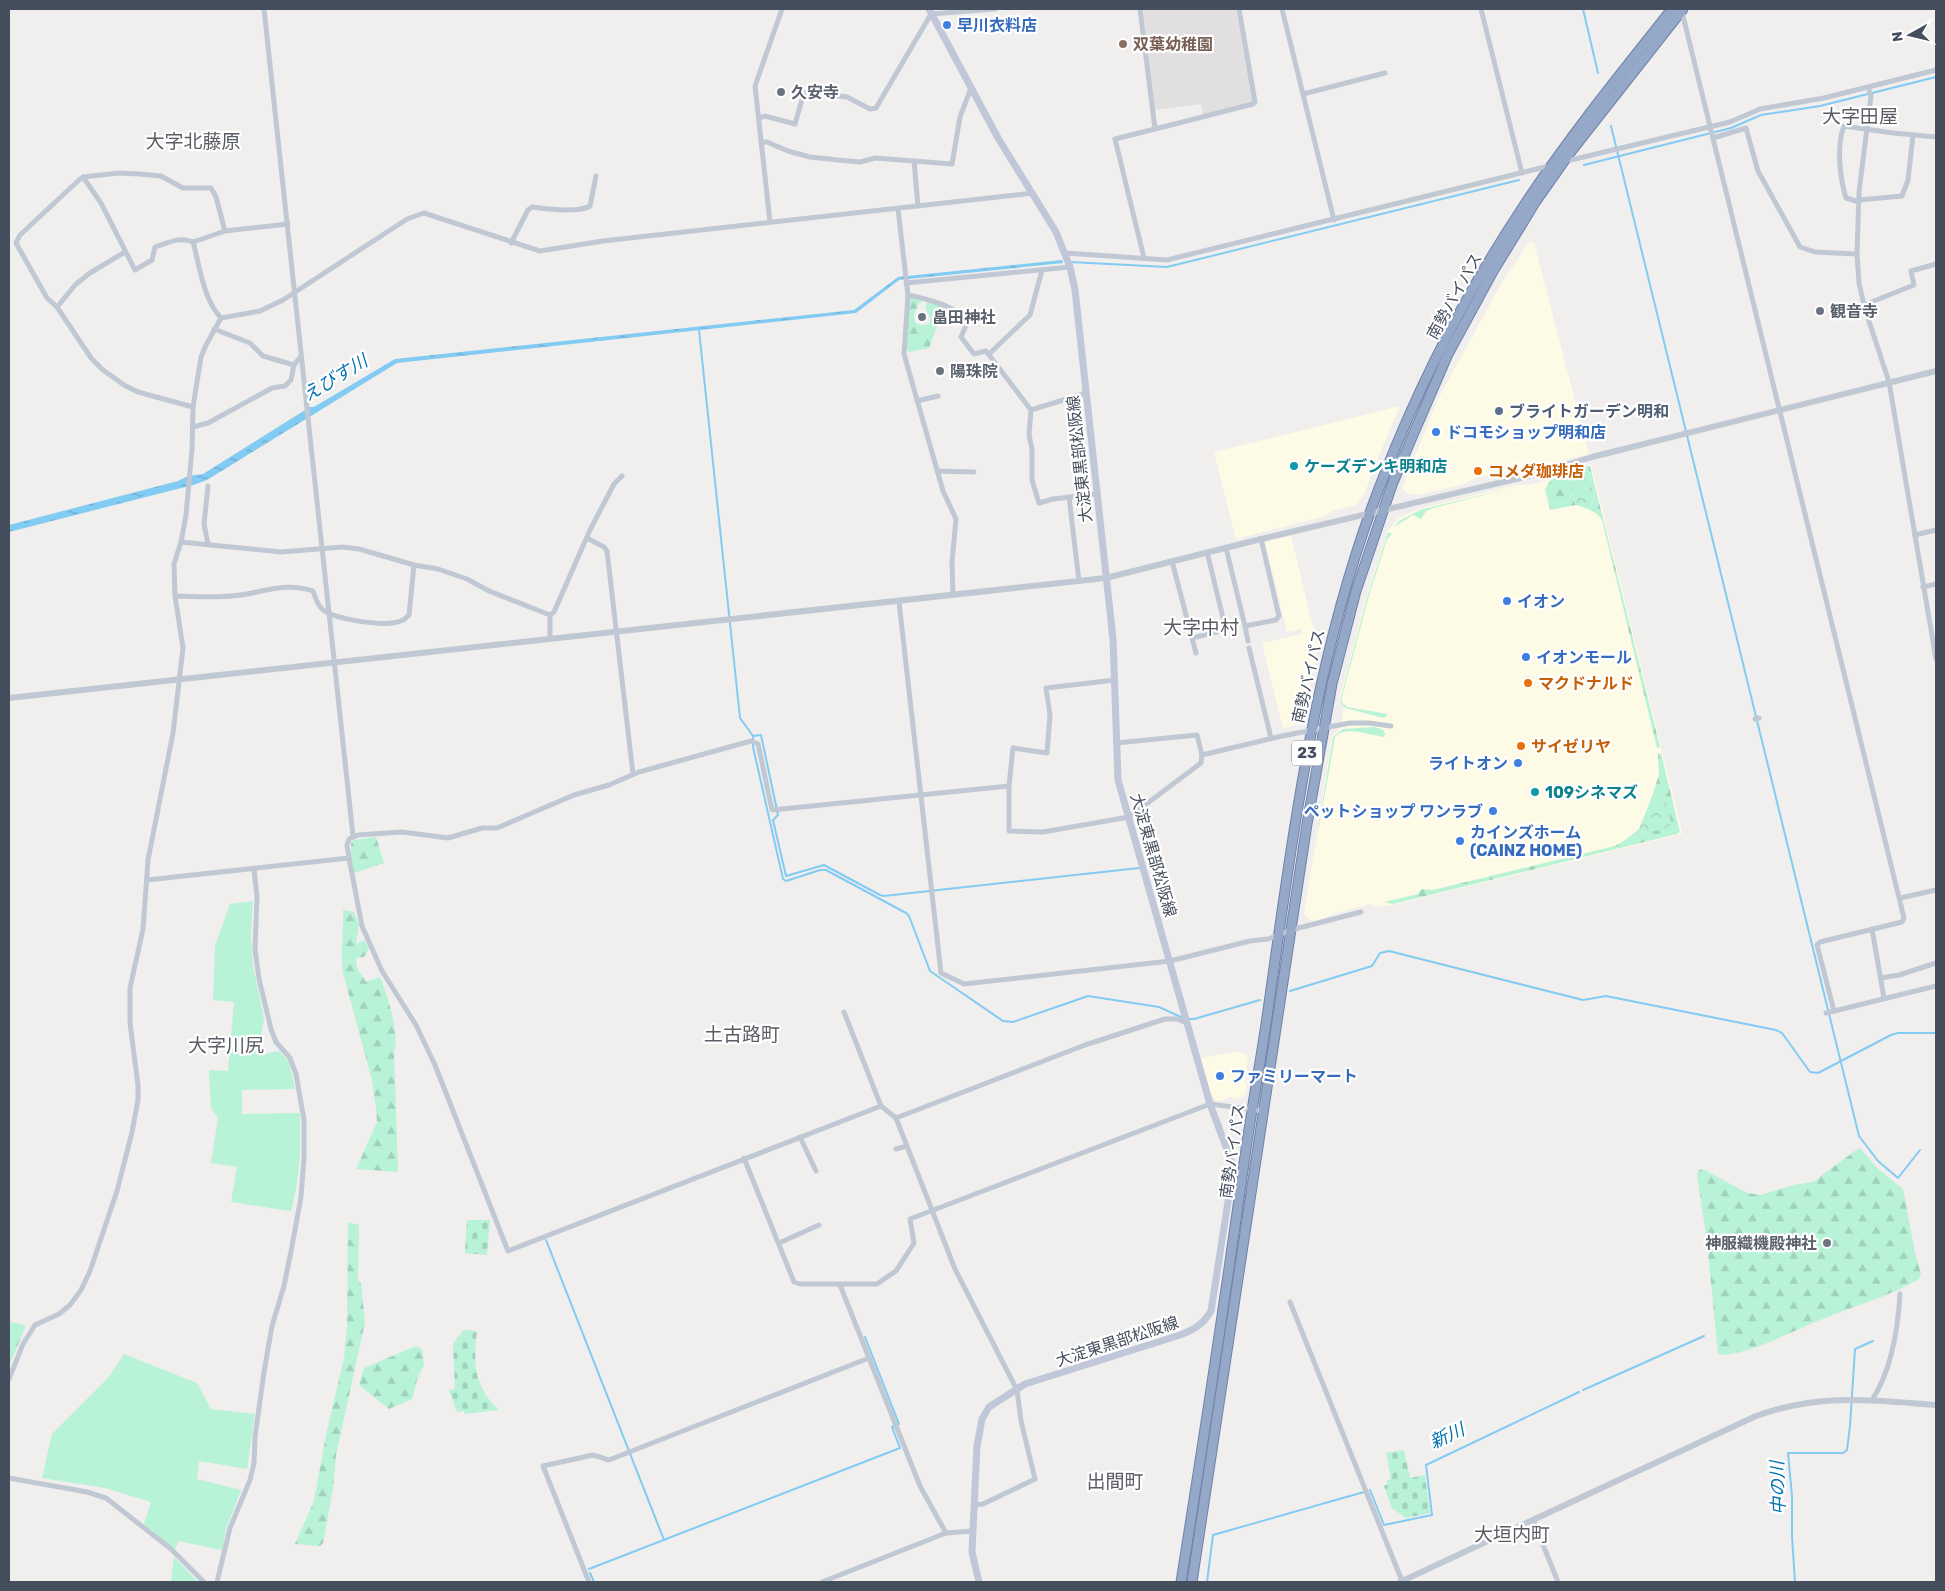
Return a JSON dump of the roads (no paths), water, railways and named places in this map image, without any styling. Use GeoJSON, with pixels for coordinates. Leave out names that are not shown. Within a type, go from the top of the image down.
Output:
{"type":"FeatureCollection","features":[{"type":"Feature","properties":{"kind":"highway","name":"南勢バイパス"},"geometry":{"type":"LineString","coordinates":[[1181,1582],[1222,1325],[1252,1109],[1311,730],[1338,615],[1370,513],[1420,392],[1462,309],[1506,234],[1576,130],[1672,9]]}},
{"type":"Feature","properties":{"kind":"highway","name":"南勢バイパス"},"geometry":{"type":"LineString","coordinates":[[1192,1582],[1291,930],[1324,728],[1350,611],[1384,510],[1410,442],[1448,354],[1500,259],[1536,201],[1569,154],[1683,12]]}},
{"type":"Feature","properties":{"kind":"main road","name":"大淀東黒部松阪線"},"geometry":{"type":"LineString","coordinates":[[930,12],[998,138],[1034,193],[1056,232],[1070,267],[1075,290],[1113,639],[1118,780],[1210,1104],[1232,1163],[1232,1176],[1212,1303],[1208,1316],[1200,1325],[1189,1332],[1025,1384],[993,1403],[982,1419],[977,1446],[972,1558],[979,1582]]}},
{"type":"Feature","properties":{"kind":"street"},"geometry":{"type":"LineString","coordinates":[[264,9],[353,836]]}},
{"type":"Feature","properties":{"kind":"street"},"geometry":{"type":"LineString","coordinates":[[770,222],[755,86],[782,9]]}},
{"type":"Feature","properties":{"kind":"street"},"geometry":{"type":"LineString","coordinates":[[759,118],[765,116],[795,124],[804,93],[809,92],[847,97],[870,109],[876,108],[930,12],[995,9]]}},
{"type":"Feature","properties":{"kind":"street"},"geometry":{"type":"LineString","coordinates":[[1140,9],[1155,129]]}},
{"type":"Feature","properties":{"kind":"street"},"geometry":{"type":"LineString","coordinates":[[1144,258],[1115,139],[1254,104],[1239,9]]}},
{"type":"Feature","properties":{"kind":"street"},"geometry":{"type":"LineString","coordinates":[[1282,9],[1334,220]]}},
{"type":"Feature","properties":{"kind":"street"},"geometry":{"type":"LineString","coordinates":[[1481,9],[1522,173]]}},
{"type":"Feature","properties":{"kind":"street"},"geometry":{"type":"LineString","coordinates":[[1683,12],[1904,918],[1902,922],[1820,942],[1817,945],[1830,1011],[1936,986]]}},
{"type":"Feature","properties":{"kind":"street"},"geometry":{"type":"LineString","coordinates":[[1712,132],[1760,109],[1869,91],[1936,70]]}},
{"type":"Feature","properties":{"kind":"street"},"geometry":{"type":"LineString","coordinates":[[1303,94],[1385,73]]}},
{"type":"Feature","properties":{"kind":"street"},"geometry":{"type":"LineString","coordinates":[[762,142],[810,157],[860,162],[874,158],[952,164],[960,118],[971,88]]}},
{"type":"Feature","properties":{"kind":"street"},"geometry":{"type":"LineString","coordinates":[[1869,91],[1868,129],[1859,201],[1857,254],[1859,283],[1864,305],[1889,382],[1936,659]]}},
{"type":"Feature","properties":{"kind":"street"},"geometry":{"type":"LineString","coordinates":[[1913,135],[1908,180],[1902,196],[1859,201],[1846,198],[1840,179],[1844,126],[1936,137]]}},
{"type":"Feature","properties":{"kind":"street"},"geometry":{"type":"LineString","coordinates":[[1571,160],[1617,149],[1712,132],[1746,128],[1758,171],[1800,248],[1815,252],[1857,254]]}},
{"type":"Feature","properties":{"kind":"street"},"geometry":{"type":"LineString","coordinates":[[914,161],[918,206]]}},
{"type":"Feature","properties":{"kind":"street"},"geometry":{"type":"LineString","coordinates":[[1065,253],[1166,260],[1545,167]]}},
{"type":"Feature","properties":{"kind":"street"},"geometry":{"type":"LineString","coordinates":[[193,407],[151,397],[124,385],[91,358],[57,307],[47,298],[16,243],[20,235],[83,177],[119,173],[161,176],[184,188],[211,188],[216,197],[224,231]]}},
{"type":"Feature","properties":{"kind":"street"},"geometry":{"type":"LineString","coordinates":[[511,243],[528,210],[532,207],[586,209],[590,206],[596,176]]}},
{"type":"Feature","properties":{"kind":"street"},"geometry":{"type":"LineString","coordinates":[[83,177],[101,203],[135,270],[152,260],[155,248],[175,240],[193,242],[224,231],[288,224]]}},
{"type":"Feature","properties":{"kind":"street"},"geometry":{"type":"LineString","coordinates":[[9,1379],[23,1344],[35,1325],[59,1314],[70,1305],[81,1290],[90,1271],[119,1186],[132,1132],[138,1100],[129,1007],[130,988],[143,928],[147,880],[157,811],[173,733],[183,648],[175,596],[174,564],[181,542],[189,486],[193,407],[202,357],[221,318],[260,311],[295,293],[419,213],[424,213],[511,243],[542,251],[770,222],[1034,193]]}},
{"type":"Feature","properties":{"kind":"street"},"geometry":{"type":"LineString","coordinates":[[898,209],[908,295],[903,349],[943,491],[957,523],[952,562],[953,596]]}},
{"type":"Feature","properties":{"kind":"street"},"geometry":{"type":"LineString","coordinates":[[193,242],[206,290],[216,312],[221,318]]}},
{"type":"Feature","properties":{"kind":"street"},"geometry":{"type":"LineString","coordinates":[[57,307],[76,284],[90,273],[125,252]]}},
{"type":"Feature","properties":{"kind":"street"},"geometry":{"type":"LineString","coordinates":[[1864,305],[1914,285],[1911,271],[1936,264]]}},
{"type":"Feature","properties":{"kind":"street"},"geometry":{"type":"LineString","coordinates":[[905,280],[1070,267]]}},
{"type":"Feature","properties":{"kind":"street"},"geometry":{"type":"LineString","coordinates":[[989,354],[1030,315],[1042,270]]}},
{"type":"Feature","properties":{"kind":"street"},"geometry":{"type":"LineString","coordinates":[[908,295],[928,299],[960,314],[967,323],[961,337],[974,354],[986,351],[989,354],[1031,410],[1029,435],[1032,480],[1039,503],[1097,494]]}},
{"type":"Feature","properties":{"kind":"street"},"geometry":{"type":"LineString","coordinates":[[214,329],[250,343],[263,356],[294,366]]}},
{"type":"Feature","properties":{"kind":"street"},"geometry":{"type":"LineString","coordinates":[[193,428],[208,423],[272,388],[285,386],[291,380],[294,366],[301,356]]}},
{"type":"Feature","properties":{"kind":"street"},"geometry":{"type":"LineString","coordinates":[[9,698],[1106,578],[1207,552],[1533,475],[1592,458],[1936,371]]}},
{"type":"Feature","properties":{"kind":"street"},"geometry":{"type":"LineString","coordinates":[[1031,410],[1086,393]]}},
{"type":"Feature","properties":{"kind":"street"},"geometry":{"type":"LineString","coordinates":[[917,401],[938,396]]}},
{"type":"Feature","properties":{"kind":"street"},"geometry":{"type":"LineString","coordinates":[[937,471],[974,472]]}},
{"type":"Feature","properties":{"kind":"street"},"geometry":{"type":"LineString","coordinates":[[550,639],[550,615],[554,612],[587,538],[614,484],[622,476]]}},
{"type":"Feature","properties":{"kind":"street"},"geometry":{"type":"LineString","coordinates":[[208,486],[204,524],[208,544]]}},
{"type":"Feature","properties":{"kind":"street"},"geometry":{"type":"LineString","coordinates":[[1069,498],[1079,581]]}},
{"type":"Feature","properties":{"kind":"street"},"geometry":{"type":"LineString","coordinates":[[1915,535],[1936,530]]}},
{"type":"Feature","properties":{"kind":"street"},"geometry":{"type":"LineString","coordinates":[[587,538],[604,547],[607,551],[618,632],[633,774]]}},
{"type":"Feature","properties":{"kind":"street"},"geometry":{"type":"LineString","coordinates":[[1245,626],[1276,620],[1279,616],[1261,539]]}},
{"type":"Feature","properties":{"kind":"street"},"geometry":{"type":"LineString","coordinates":[[181,542],[281,552],[343,547],[359,549],[414,565],[438,569],[467,579],[489,591],[550,615]]}},
{"type":"Feature","properties":{"kind":"street"},"geometry":{"type":"LineString","coordinates":[[1226,548],[1248,640]]}},
{"type":"Feature","properties":{"kind":"street"},"geometry":{"type":"LineString","coordinates":[[1192,638],[1221,631],[1225,628],[1207,552]]}},
{"type":"Feature","properties":{"kind":"street"},"geometry":{"type":"LineString","coordinates":[[1172,561],[1196,653]]}},
{"type":"Feature","properties":{"kind":"street"},"geometry":{"type":"LineString","coordinates":[[175,596],[241,595],[278,587],[305,588],[313,591],[321,608],[330,614],[378,623],[402,621],[409,615],[414,565]]}},
{"type":"Feature","properties":{"kind":"street"},"geometry":{"type":"LineString","coordinates":[[1924,588],[1936,584]]}},
{"type":"Feature","properties":{"kind":"street"},"geometry":{"type":"LineString","coordinates":[[899,602],[941,973],[964,984],[1170,961],[1250,941],[1268,939],[1291,930],[1361,912]]}},
{"type":"Feature","properties":{"kind":"street"},"geometry":{"type":"LineString","coordinates":[[1249,648],[1271,738]]}},
{"type":"Feature","properties":{"kind":"street"},"geometry":{"type":"LineString","coordinates":[[1114,680],[1046,688],[1050,715],[1047,753],[1013,748],[1009,786],[1009,831],[1043,832],[1129,816],[1201,764],[1202,756],[1197,736],[1116,743]]}},
{"type":"Feature","properties":{"kind":"street"},"geometry":{"type":"LineString","coordinates":[[1202,756],[1271,738],[1356,722],[1391,726]]}},
{"type":"Feature","properties":{"kind":"street"},"geometry":{"type":"LineString","coordinates":[[881,1106],[508,1251],[435,1065],[412,1016],[382,971],[362,926],[349,858],[349,839],[353,836],[402,832],[448,838],[482,828],[497,828],[574,796],[601,790],[633,774],[690,756],[753,742],[758,744],[772,810],[1009,786]]}},
{"type":"Feature","properties":{"kind":"street"},"geometry":{"type":"LineString","coordinates":[[147,880],[349,858]]}},
{"type":"Feature","properties":{"kind":"street"},"geometry":{"type":"LineString","coordinates":[[217,1582],[230,1528],[250,1480],[254,1463],[264,1372],[272,1326],[284,1286],[292,1246],[304,1158],[304,1120],[296,1074],[290,1058],[276,1042],[271,1029],[258,972],[255,949],[257,897],[254,869]]}},
{"type":"Feature","properties":{"kind":"street"},"geometry":{"type":"LineString","coordinates":[[1900,898],[1936,890]]}},
{"type":"Feature","properties":{"kind":"street"},"geometry":{"type":"LineString","coordinates":[[1872,929],[1884,998]]}},
{"type":"Feature","properties":{"kind":"street"},"geometry":{"type":"LineString","coordinates":[[1881,978],[1899,975],[1936,963]]}},
{"type":"Feature","properties":{"kind":"street"},"geometry":{"type":"LineString","coordinates":[[844,1012],[881,1106],[896,1118],[955,1268],[1017,1390],[1020,1421],[1035,1479],[983,1504],[975,1505]]}},
{"type":"Feature","properties":{"kind":"street"},"geometry":{"type":"LineString","coordinates":[[896,1118],[1085,1045],[1165,1019],[1186,1020]]}},
{"type":"Feature","properties":{"kind":"street"},"geometry":{"type":"LineString","coordinates":[[744,1158],[794,1282],[800,1284],[877,1284],[896,1271],[914,1243],[910,1219],[1210,1104],[1264,1111]]}},
{"type":"Feature","properties":{"kind":"street"},"geometry":{"type":"LineString","coordinates":[[800,1137],[816,1171]]}},
{"type":"Feature","properties":{"kind":"street"},"geometry":{"type":"LineString","coordinates":[[896,1149],[906,1146]]}},
{"type":"Feature","properties":{"kind":"street"},"geometry":{"type":"LineString","coordinates":[[779,1243],[819,1225]]}},
{"type":"Feature","properties":{"kind":"street"},"geometry":{"type":"LineString","coordinates":[[840,1284],[920,1486],[946,1533]]}},
{"type":"Feature","properties":{"kind":"street"},"geometry":{"type":"LineString","coordinates":[[1872,1400],[1877,1393],[1898,1327],[1900,1294]]}},
{"type":"Feature","properties":{"kind":"street"},"geometry":{"type":"LineString","coordinates":[[1290,1302],[1401,1582],[1756,1416],[1779,1408],[1814,1401],[1852,1399],[1936,1406]]}},
{"type":"Feature","properties":{"kind":"street"},"geometry":{"type":"LineString","coordinates":[[588,1582],[543,1466],[593,1455],[608,1460],[869,1358]]}},
{"type":"Feature","properties":{"kind":"street"},"geometry":{"type":"LineString","coordinates":[[9,1478],[94,1493],[106,1498],[171,1549],[204,1582]]}},
{"type":"Feature","properties":{"kind":"street"},"geometry":{"type":"LineString","coordinates":[[1534,1520],[1558,1582]]}},
{"type":"Feature","properties":{"kind":"street"},"geometry":{"type":"LineString","coordinates":[[822,1582],[946,1533],[973,1530]]}},
{"type":"Feature","properties":{"kind":"water"},"geometry":{"type":"Polygon","coordinates":[[[1062,260],[1063,263],[899,280],[856,313],[397,363],[207,480],[9,532],[9,525],[178,481],[188,476],[203,474],[310,407],[314,407],[395,359],[854,310],[898,277],[1062,260]]]}},
{"type":"Feature","properties":{"kind":"waterway"},"geometry":{"type":"LineString","coordinates":[[1583,9],[1598,73]]}},
{"type":"Feature","properties":{"kind":"waterway"},"geometry":{"type":"LineString","coordinates":[[1584,165],[1731,128],[1761,115],[1820,106],[1936,77]]}},
{"type":"Feature","properties":{"kind":"waterway"},"geometry":{"type":"LineString","coordinates":[[1611,126],[1859,1136],[1878,1161],[1898,1178],[1920,1150]]}},
{"type":"Feature","properties":{"kind":"waterway"},"geometry":{"type":"LineString","coordinates":[[1070,262],[1167,267],[1519,180]]}},
{"type":"Feature","properties":{"kind":"waterway"},"geometry":{"type":"LineString","coordinates":[[699,330],[740,718],[753,736],[761,735],[778,815],[773,820],[786,876],[824,865],[884,896],[1139,868]]}},
{"type":"Feature","properties":{"kind":"waterway"},"geometry":{"type":"LineString","coordinates":[[753,736],[753,747],[783,879],[786,881],[820,870],[826,870],[906,913],[909,916],[930,971],[1003,1021],[1013,1022],[1088,996],[1159,1007],[1183,1018]]}},
{"type":"Feature","properties":{"kind":"waterway"},"geometry":{"type":"LineString","coordinates":[[1290,991],[1372,966],[1380,953],[1389,951],[1583,1000],[1606,996],[1776,1030],[1782,1033],[1810,1072],[1818,1073],[1891,1035],[1898,1033],[1936,1033]]}},
{"type":"Feature","properties":{"kind":"waterway"},"geometry":{"type":"LineString","coordinates":[[1188,1019],[1194,1019],[1260,1000]]}},
{"type":"Feature","properties":{"kind":"waterway"},"geometry":{"type":"LineString","coordinates":[[546,1240],[664,1540]]}},
{"type":"Feature","properties":{"kind":"waterway","name":"新川"},"geometry":{"type":"LineString","coordinates":[[1583,1390],[1704,1336]]}},
{"type":"Feature","properties":{"kind":"waterway"},"geometry":{"type":"LineString","coordinates":[[589,1569],[900,1448],[892,1427],[899,1424],[865,1337]]}},
{"type":"Feature","properties":{"kind":"waterway","name":"中の川"},"geometry":{"type":"LineString","coordinates":[[1795,1582],[1792,1496],[1788,1453],[1843,1453],[1847,1450],[1855,1349],[1873,1341]]}},
{"type":"Feature","properties":{"kind":"waterway","name":"新川"},"geometry":{"type":"LineString","coordinates":[[1370,1490],[1384,1525],[1432,1515],[1426,1465],[1579,1392]]}},
{"type":"Feature","properties":{"kind":"waterway","name":"新川"},"geometry":{"type":"LineString","coordinates":[[1207,1582],[1213,1535],[1364,1492]]}},
{"type":"Feature","properties":{"kind":"waterway","name":"新川"},"geometry":{"type":"LineString","coordinates":[[590,1573],[594,1582]]}},
{"type":"Feature","properties":{"kind":"place","name":"早川衣料店"},"geometry":{"type":"Point","coordinates":[947,25]}},
{"type":"Feature","properties":{"kind":"place","name":"双葉幼稚園"},"geometry":{"type":"Point","coordinates":[1123,44]}},
{"type":"Feature","properties":{"kind":"place","name":"久安寺"},"geometry":{"type":"Point","coordinates":[781,92]}},
{"type":"Feature","properties":{"kind":"place","name":"観音寺"},"geometry":{"type":"Point","coordinates":[1820,311]}},
{"type":"Feature","properties":{"kind":"place","name":"畠田神社"},"geometry":{"type":"Point","coordinates":[922,317]}},
{"type":"Feature","properties":{"kind":"place","name":"陽珠院"},"geometry":{"type":"Point","coordinates":[940,371]}},
{"type":"Feature","properties":{"kind":"place","name":"ブライトガーデン明和"},"geometry":{"type":"Point","coordinates":[1499,411]}},
{"type":"Feature","properties":{"kind":"place","name":"ドコモショップ明和店"},"geometry":{"type":"Point","coordinates":[1436,432]}},
{"type":"Feature","properties":{"kind":"place","name":"ケーズデンキ明和店"},"geometry":{"type":"Point","coordinates":[1294,466]}},
{"type":"Feature","properties":{"kind":"place","name":"コメダ珈琲店"},"geometry":{"type":"Point","coordinates":[1478,471]}},
{"type":"Feature","properties":{"kind":"place","name":"イオン"},"geometry":{"type":"Point","coordinates":[1507,601]}},
{"type":"Feature","properties":{"kind":"place","name":"イオンモール"},"geometry":{"type":"Point","coordinates":[1526,657]}},
{"type":"Feature","properties":{"kind":"place","name":"マクドナルド"},"geometry":{"type":"Point","coordinates":[1528,683]}},
{"type":"Feature","properties":{"kind":"place","name":"サイゼリヤ"},"geometry":{"type":"Point","coordinates":[1521,746]}},
{"type":"Feature","properties":{"kind":"place","name":"ライトオン"},"geometry":{"type":"Point","coordinates":[1518,763]}},
{"type":"Feature","properties":{"kind":"place","name":"109シネマズ"},"geometry":{"type":"Point","coordinates":[1535,792]}},
{"type":"Feature","properties":{"kind":"place","name":"ペットショップ ワンラブ"},"geometry":{"type":"Point","coordinates":[1493,811]}},
{"type":"Feature","properties":{"kind":"place","name":"カインズホーム (CAINZ HOME)"},"geometry":{"type":"Point","coordinates":[1460,841]}},
{"type":"Feature","properties":{"kind":"place","name":"ファミリーマート"},"geometry":{"type":"Point","coordinates":[1220,1076]}},
{"type":"Feature","properties":{"kind":"place","name":"神服織機殿神社"},"geometry":{"type":"Point","coordinates":[1827,1243]}},
{"type":"Feature","properties":{"kind":"district","name":"大字田屋"},"geometry":{"type":"Point","coordinates":[1860,116]}},
{"type":"Feature","properties":{"kind":"district","name":"大字北藤原"},"geometry":{"type":"Point","coordinates":[193,141]}},
{"type":"Feature","properties":{"kind":"district","name":"大字中村"},"geometry":{"type":"Point","coordinates":[1201,627]}},
{"type":"Feature","properties":{"kind":"district","name":"土古路町"},"geometry":{"type":"Point","coordinates":[742,1034]}},
{"type":"Feature","properties":{"kind":"district","name":"大字川尻"},"geometry":{"type":"Point","coordinates":[226,1045]}},
{"type":"Feature","properties":{"kind":"district","name":"出間町"},"geometry":{"type":"Point","coordinates":[1115,1481]}},
{"type":"Feature","properties":{"kind":"district","name":"大垣内町"},"geometry":{"type":"Point","coordinates":[1512,1534]}},
{"type":"Feature","properties":{"kind":"water label","name":"えびす川"},"geometry":{"type":"Point","coordinates":[335,378]}}]}
